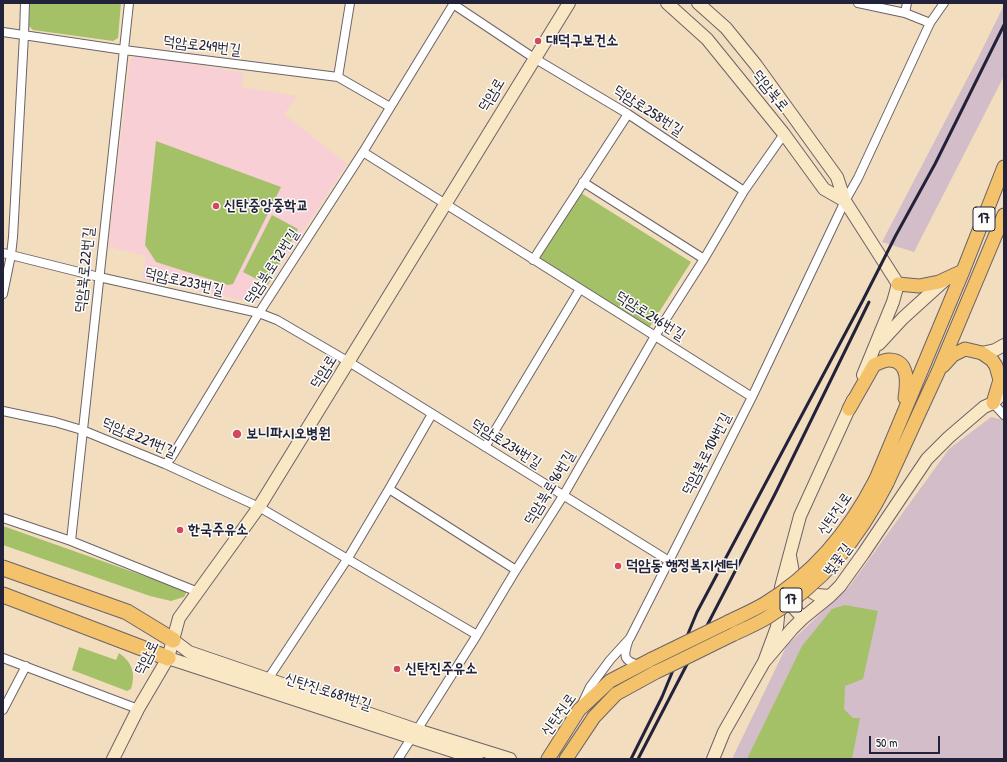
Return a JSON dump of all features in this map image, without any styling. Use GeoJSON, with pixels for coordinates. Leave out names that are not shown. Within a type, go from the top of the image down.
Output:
{"type":"FeatureCollection","features":[{"type":"Feature","properties":{"kind":"highway"},"geometry":{"type":"LineString","coordinates":[[3,568],[127,612],[173,640]]}},
{"type":"Feature","properties":{"kind":"highway"},"geometry":{"type":"LineString","coordinates":[[3,595],[168,658]]}},
{"type":"Feature","properties":{"kind":"main road","name":"신탄진로"},"geometry":{"type":"LineString","coordinates":[[566,759],[594,717],[616,694],[656,672],[767,617],[801,593],[833,565],[855,538],[875,508],[903,415],[963,271],[1004,167]]}},
{"type":"Feature","properties":{"kind":"main road","name":"신탄진로"},"geometry":{"type":"LineString","coordinates":[[548,759],[579,710],[610,681],[639,665],[764,604],[795,583],[824,557],[845,531],[865,501],[882,481],[938,372],[1004,215]]}},
{"type":"Feature","properties":{"kind":"main road"},"geometry":{"type":"LineString","coordinates":[[898,284],[919,286],[939,282],[963,271]]}},
{"type":"Feature","properties":{"kind":"main road"},"geometry":{"type":"LineString","coordinates":[[938,372],[953,355],[965,349],[982,353],[992,360],[996,366],[1000,380],[1001,397]]}},
{"type":"Feature","properties":{"kind":"main road"},"geometry":{"type":"LineString","coordinates":[[849,409],[874,364],[890,360],[897,362],[904,367],[907,375],[907,388],[903,415]]}},
{"type":"Feature","properties":{"kind":"street"},"geometry":{"type":"LineString","coordinates":[[3,294],[24,35],[25,3]]}},
{"type":"Feature","properties":{"kind":"street","name":"덕암북로22번길"},"geometry":{"type":"LineString","coordinates":[[71,541],[129,3]]}},
{"type":"Feature","properties":{"kind":"street"},"geometry":{"type":"LineString","coordinates":[[338,77],[350,3]]}},
{"type":"Feature","properties":{"kind":"street","name":"덕암로"},"geometry":{"type":"LineString","coordinates":[[113,759],[138,709],[168,658],[179,618],[259,507],[568,3]]}},
{"type":"Feature","properties":{"kind":"street","name":"덕암북로"},"geometry":{"type":"LineString","coordinates":[[667,3],[707,39],[784,134],[824,189],[844,201]]}},
{"type":"Feature","properties":{"kind":"street","name":"덕암북로"},"geometry":{"type":"LineString","coordinates":[[698,3],[726,28],[756,65],[837,177],[844,201],[898,284]]}},
{"type":"Feature","properties":{"kind":"street"},"geometry":{"type":"LineString","coordinates":[[858,3],[905,13],[930,23]]}},
{"type":"Feature","properties":{"kind":"street"},"geometry":{"type":"LineString","coordinates":[[905,13],[907,3]]}},
{"type":"Feature","properties":{"kind":"street","name":"덕암북로104번길"},"geometry":{"type":"LineString","coordinates":[[579,710],[590,687],[610,660],[630,638],[752,397],[844,201],[858,178],[930,23],[944,3]]}},
{"type":"Feature","properties":{"kind":"street","name":"덕암로258번길"},"geometry":{"type":"LineString","coordinates":[[453,4],[534,58],[628,114],[744,191]]}},
{"type":"Feature","properties":{"kind":"street","name":"덕암북로72번길"},"geometry":{"type":"LineString","coordinates":[[165,464],[171,458],[259,313],[363,152],[453,4]]}},
{"type":"Feature","properties":{"kind":"street","name":"덕암로249번길"},"geometry":{"type":"LineString","coordinates":[[3,32],[124,50],[338,77],[390,107]]}},
{"type":"Feature","properties":{"kind":"street"},"geometry":{"type":"LineString","coordinates":[[534,260],[628,114]]}},
{"type":"Feature","properties":{"kind":"street","name":"덕암북로96번길"},"geometry":{"type":"LineString","coordinates":[[398,759],[563,496],[656,336],[744,191],[784,134]]}},
{"type":"Feature","properties":{"kind":"street","name":"덕암로246번길"},"geometry":{"type":"LineString","coordinates":[[363,152],[752,397]]}},
{"type":"Feature","properties":{"kind":"street"},"geometry":{"type":"LineString","coordinates":[[583,182],[704,259]]}},
{"type":"Feature","properties":{"kind":"street","name":"덕암로233번길"},"geometry":{"type":"LineString","coordinates":[[7,254],[99,277],[259,313],[277,320],[349,362]]}},
{"type":"Feature","properties":{"kind":"street"},"geometry":{"type":"LineString","coordinates":[[873,351],[903,318],[948,277]]}},
{"type":"Feature","properties":{"kind":"street","name":"신탄진로"},"geometry":{"type":"LineString","coordinates":[[764,662],[777,628],[781,587],[800,516],[849,409],[893,302],[898,284]]}},
{"type":"Feature","properties":{"kind":"street"},"geometry":{"type":"LineString","coordinates":[[485,447],[580,288]]}},
{"type":"Feature","properties":{"kind":"street"},"geometry":{"type":"LineString","coordinates":[[982,353],[995,350],[1004,345]]}},
{"type":"Feature","properties":{"kind":"street","name":"덕암로234번길"},"geometry":{"type":"LineString","coordinates":[[349,362],[669,561]]}},
{"type":"Feature","properties":{"kind":"street"},"geometry":{"type":"LineString","coordinates":[[1001,397],[1004,415]]}},
{"type":"Feature","properties":{"kind":"street","name":"벚꽃길"},"geometry":{"type":"LineString","coordinates":[[713,759],[724,732],[764,662],[792,629],[840,586],[927,459],[949,437],[984,407],[1001,397]]}},
{"type":"Feature","properties":{"kind":"street","name":"덕암로221번길"},"geometry":{"type":"LineString","coordinates":[[3,410],[56,422],[82,430],[165,464],[259,507],[477,635]]}},
{"type":"Feature","properties":{"kind":"street","name":"신탄진로681번길"},"geometry":{"type":"LineString","coordinates":[[268,679],[348,558],[432,414]]}},
{"type":"Feature","properties":{"kind":"street"},"geometry":{"type":"LineString","coordinates":[[389,489],[516,570]]}},
{"type":"Feature","properties":{"kind":"street"},"geometry":{"type":"LineString","coordinates":[[3,518],[71,541],[198,592]]}},
{"type":"Feature","properties":{"kind":"street"},"geometry":{"type":"LineString","coordinates":[[790,555],[794,578],[802,586],[817,595],[830,596]]}},
{"type":"Feature","properties":{"kind":"street"},"geometry":{"type":"LineString","coordinates":[[781,587],[786,600],[804,618]]}},
{"type":"Feature","properties":{"kind":"street"},"geometry":{"type":"LineString","coordinates":[[630,638],[625,656],[630,663],[639,665]]}},
{"type":"Feature","properties":{"kind":"street","name":"신탄진로681번길"},"geometry":{"type":"LineString","coordinates":[[173,640],[189,652],[268,679],[414,733],[477,759]]}},
{"type":"Feature","properties":{"kind":"street"},"geometry":{"type":"LineString","coordinates":[[3,658],[138,709]]}},
{"type":"Feature","properties":{"kind":"street","name":"신탄진로681번길"},"geometry":{"type":"LineString","coordinates":[[168,658],[414,733],[510,759]]}},
{"type":"Feature","properties":{"kind":"street"},"geometry":{"type":"LineString","coordinates":[[3,710],[26,666]]}},
{"type":"Feature","properties":{"kind":"shaded area"},"geometry":{"type":"Polygon","coordinates":[[[1004,5],[1004,76],[914,252],[882,242],[977,60],[1004,5]]]}},
{"type":"Feature","properties":{"kind":"shaded area","name":"신탄중앙중학교"},"geometry":{"type":"Polygon","coordinates":[[[138,55],[244,73],[241,87],[297,96],[284,114],[347,164],[256,303],[142,279],[146,256],[108,247],[130,60],[138,55]]]}},
{"type":"Feature","properties":{"kind":"shaded area"},"geometry":{"type":"Polygon","coordinates":[[[991,417],[1004,420],[1004,759],[732,759],[787,645],[849,587],[949,449],[991,417]]]}},
{"type":"Feature","properties":{"kind":"green space"},"geometry":{"type":"Polygon","coordinates":[[[30,3],[121,3],[118,38],[113,41],[33,30],[29,26],[30,3]]]}},
{"type":"Feature","properties":{"kind":"green space"},"geometry":{"type":"Polygon","coordinates":[[[156,141],[281,187],[233,284],[228,285],[156,262],[145,245],[156,141]]]}},
{"type":"Feature","properties":{"kind":"green space"},"geometry":{"type":"Polygon","coordinates":[[[581,193],[691,262],[649,328],[539,259],[581,193]]]}},
{"type":"Feature","properties":{"kind":"green space"},"geometry":{"type":"Polygon","coordinates":[[[272,215],[298,229],[268,285],[243,272],[272,215]]]}},
{"type":"Feature","properties":{"kind":"green space"},"geometry":{"type":"Polygon","coordinates":[[[3,526],[187,591],[184,597],[171,601],[150,596],[3,545],[3,526]]]}},
{"type":"Feature","properties":{"kind":"green space"},"geometry":{"type":"Polygon","coordinates":[[[845,605],[878,611],[863,679],[845,686],[844,709],[853,718],[860,718],[852,759],[747,759],[802,646],[832,609],[845,605]]]}},
{"type":"Feature","properties":{"kind":"green space"},"geometry":{"type":"Polygon","coordinates":[[[79,647],[116,660],[119,653],[123,656],[132,668],[133,678],[131,689],[127,691],[72,670],[79,647]]]}},
{"type":"Feature","properties":{"kind":"railway"},"geometry":{"type":"LineString","coordinates":[[631,759],[662,697],[697,612],[935,164],[1004,25]]}},
{"type":"Feature","properties":{"kind":"railway"},"geometry":{"type":"LineString","coordinates":[[638,759],[775,494],[869,302]]}},
{"type":"Feature","properties":{"kind":"place","name":"대덕구보건소"},"geometry":{"type":"Point","coordinates":[538,41]}},
{"type":"Feature","properties":{"kind":"place","name":"신탄중앙중학교"},"geometry":{"type":"Point","coordinates":[216,206]}},
{"type":"Feature","properties":{"kind":"place","name":"보니파시오병원"},"geometry":{"type":"Point","coordinates":[237,434]}},
{"type":"Feature","properties":{"kind":"place","name":"한국주유소"},"geometry":{"type":"Point","coordinates":[180,530]}},
{"type":"Feature","properties":{"kind":"place","name":"덕암동 행정복지센터"},"geometry":{"type":"Point","coordinates":[618,566]}},
{"type":"Feature","properties":{"kind":"place","name":"신탄진주유소"},"geometry":{"type":"Point","coordinates":[397,669]}}]}
